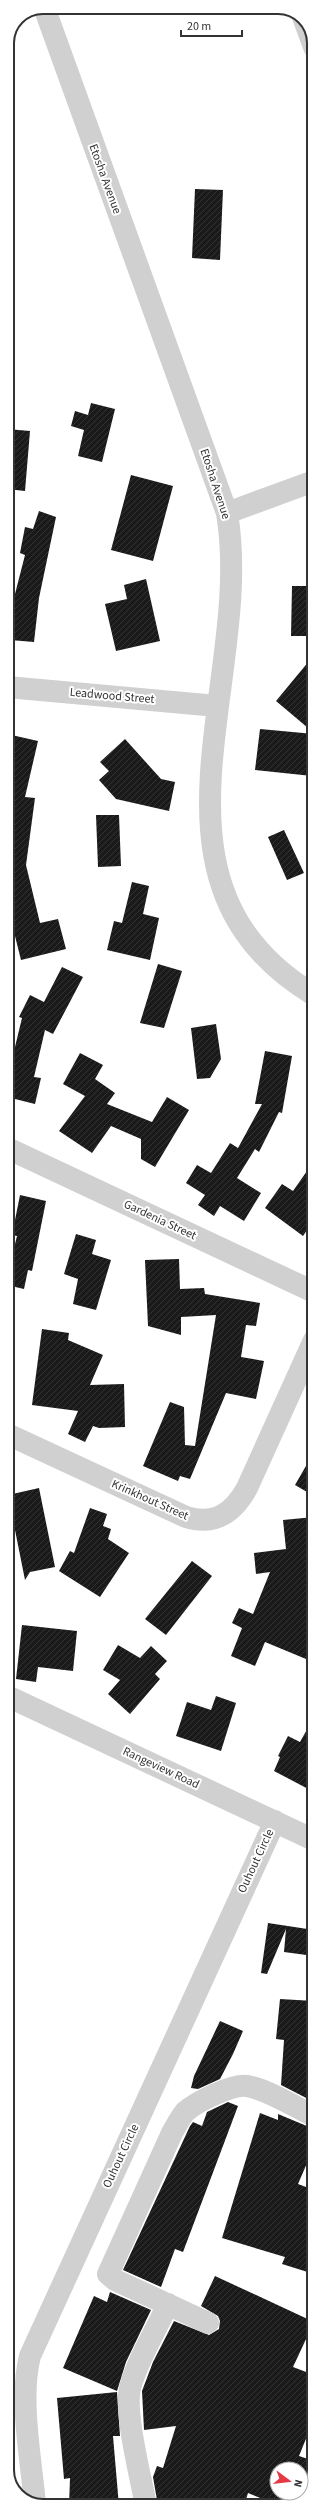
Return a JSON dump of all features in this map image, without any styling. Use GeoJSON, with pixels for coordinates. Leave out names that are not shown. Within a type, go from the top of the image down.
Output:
{"type":"FeatureCollection","features":[{"type":"Feature","properties":{"kind":"street","name":"Etosha Avenue"},"geometry":{"type":"LineString","coordinates":[[47,14],[227,513],[232,564],[217,706],[209,828],[217,876],[227,902],[247,939],[267,960],[293,982],[307,991]]}},
{"type":"Feature","properties":{"kind":"street"},"geometry":{"type":"LineString","coordinates":[[227,513],[307,484]]}},
{"type":"Feature","properties":{"kind":"street","name":"Leadwood Street"},"geometry":{"type":"LineString","coordinates":[[14,688],[217,706]]}},
{"type":"Feature","properties":{"kind":"street","name":"Gardenia Street"},"geometry":{"type":"LineString","coordinates":[[14,1151],[307,1289]]}},
{"type":"Feature","properties":{"kind":"street","name":"Krinkhout Street"},"geometry":{"type":"LineString","coordinates":[[14,1437],[186,1517],[196,1520],[214,1520],[233,1508],[247,1488],[307,1355]]}},
{"type":"Feature","properties":{"kind":"street","name":"Rangeview Road"},"geometry":{"type":"LineString","coordinates":[[14,1699],[307,1837]]}},
{"type":"Feature","properties":{"kind":"street","name":"Ouhout Circle"},"geometry":{"type":"LineString","coordinates":[[34,2497],[25,2381],[30,2356],[275,1821]]}},
{"type":"Feature","properties":{"kind":"street"},"geometry":{"type":"LineString","coordinates":[[208,2323],[115,2280],[108,2274],[178,2122],[186,2112],[200,2102],[233,2088],[246,2086],[307,2113]]}},
{"type":"Feature","properties":{"kind":"street"},"geometry":{"type":"LineString","coordinates":[[145,2499],[130,2413],[129,2395],[135,2376],[168,2304]]}},
{"type":"Feature","properties":{"kind":"building"},"geometry":{"type":"Polygon","coordinates":[[[195,189],[223,190],[220,260],[192,258],[195,189]]]}},
{"type":"Feature","properties":{"kind":"building"},"geometry":{"type":"Polygon","coordinates":[[[91,403],[115,409],[102,462],[78,456],[84,430],[71,426],[75,411],[88,415],[91,403]]]}},
{"type":"Feature","properties":{"kind":"building"},"geometry":{"type":"Polygon","coordinates":[[[14,430],[30,431],[25,491],[14,490],[14,430]]]}},
{"type":"Feature","properties":{"kind":"building"},"geometry":{"type":"Polygon","coordinates":[[[131,475],[173,486],[153,561],[111,550],[131,475]]]}},
{"type":"Feature","properties":{"kind":"building"},"geometry":{"type":"Polygon","coordinates":[[[39,511],[56,517],[39,598],[34,642],[14,640],[15,594],[25,555],[20,553],[25,527],[33,529],[39,511]]]}},
{"type":"Feature","properties":{"kind":"building"},"geometry":{"type":"Polygon","coordinates":[[[146,579],[160,641],[116,651],[105,604],[127,599],[124,585],[146,579]]]}},
{"type":"Feature","properties":{"kind":"building"},"geometry":{"type":"Polygon","coordinates":[[[292,586],[307,586],[307,636],[291,636],[292,586]]]}},
{"type":"Feature","properties":{"kind":"building"},"geometry":{"type":"Polygon","coordinates":[[[307,663],[307,727],[276,701],[307,663]]]}},
{"type":"Feature","properties":{"kind":"building"},"geometry":{"type":"Polygon","coordinates":[[[260,729],[307,733],[307,775],[255,770],[260,729]]]}},
{"type":"Feature","properties":{"kind":"building"},"geometry":{"type":"Polygon","coordinates":[[[14,736],[38,741],[25,797],[35,798],[26,865],[40,923],[58,919],[66,949],[21,960],[14,932],[14,736]]]}},
{"type":"Feature","properties":{"kind":"building"},"geometry":{"type":"Polygon","coordinates":[[[125,739],[161,779],[175,782],[169,811],[116,799],[99,780],[109,771],[100,762],[125,739]]]}},
{"type":"Feature","properties":{"kind":"building"},"geometry":{"type":"Polygon","coordinates":[[[96,815],[119,815],[121,866],[98,867],[96,815]]]}},
{"type":"Feature","properties":{"kind":"building"},"geometry":{"type":"Polygon","coordinates":[[[284,830],[304,873],[287,880],[268,837],[284,830]]]}},
{"type":"Feature","properties":{"kind":"building"},"geometry":{"type":"Polygon","coordinates":[[[132,882],[149,886],[143,914],[159,918],[150,960],[107,950],[114,921],[122,923],[132,882]]]}},
{"type":"Feature","properties":{"kind":"building"},"geometry":{"type":"Polygon","coordinates":[[[158,964],[182,971],[164,1028],[140,1023],[158,964]]]}},
{"type":"Feature","properties":{"kind":"building"},"geometry":{"type":"Polygon","coordinates":[[[62,967],[83,977],[53,1034],[45,1030],[34,1077],[41,1078],[35,1104],[14,1099],[14,1051],[22,1018],[19,1017],[30,995],[44,1002],[62,967]]]}},
{"type":"Feature","properties":{"kind":"building"},"geometry":{"type":"Polygon","coordinates":[[[216,1024],[221,1059],[210,1078],[197,1079],[191,1028],[216,1024]]]}},
{"type":"Feature","properties":{"kind":"building"},"geometry":{"type":"Polygon","coordinates":[[[265,1051],[292,1056],[282,1113],[279,1112],[259,1152],[255,1149],[237,1178],[261,1193],[244,1221],[220,1206],[214,1216],[198,1205],[205,1195],[186,1183],[197,1165],[211,1173],[230,1143],[238,1148],[262,1104],[255,1104],[265,1051]]]}},
{"type":"Feature","properties":{"kind":"building"},"geometry":{"type":"Polygon","coordinates":[[[80,1053],[103,1065],[95,1079],[115,1093],[107,1104],[152,1122],[167,1097],[189,1110],[155,1167],[141,1159],[141,1139],[111,1126],[92,1153],[59,1131],[85,1096],[63,1084],[80,1053]]]}},
{"type":"Feature","properties":{"kind":"building"},"geometry":{"type":"Polygon","coordinates":[[[307,1171],[307,1230],[303,1236],[265,1208],[282,1184],[293,1191],[307,1171]]]}},
{"type":"Feature","properties":{"kind":"building"},"geometry":{"type":"Polygon","coordinates":[[[20,1195],[46,1201],[32,1271],[28,1270],[24,1289],[14,1287],[14,1248],[17,1236],[14,1235],[14,1225],[20,1195]]]}},
{"type":"Feature","properties":{"kind":"building"},"geometry":{"type":"Polygon","coordinates":[[[76,1234],[96,1240],[92,1254],[111,1260],[96,1310],[73,1304],[78,1279],[64,1274],[76,1234]]]}},
{"type":"Feature","properties":{"kind":"building"},"geometry":{"type":"Polygon","coordinates":[[[179,1259],[180,1289],[204,1288],[205,1294],[260,1303],[256,1326],[246,1325],[241,1357],[264,1361],[256,1399],[226,1393],[190,1479],[180,1476],[178,1481],[143,1466],[170,1402],[184,1407],[185,1445],[195,1446],[216,1315],[181,1317],[181,1335],[148,1326],[145,1260],[179,1259]]]}},
{"type":"Feature","properties":{"kind":"building"},"geometry":{"type":"Polygon","coordinates":[[[42,1329],[69,1333],[68,1340],[103,1355],[90,1385],[124,1384],[125,1427],[99,1428],[93,1426],[85,1442],[68,1434],[78,1411],[32,1405],[42,1329]]]}},
{"type":"Feature","properties":{"kind":"building"},"geometry":{"type":"Polygon","coordinates":[[[307,1464],[307,1492],[295,1485],[307,1464]]]}},
{"type":"Feature","properties":{"kind":"building"},"geometry":{"type":"Polygon","coordinates":[[[39,1488],[55,1567],[30,1572],[25,1580],[14,1525],[14,1494],[39,1488]]]}},
{"type":"Feature","properties":{"kind":"building"},"geometry":{"type":"Polygon","coordinates":[[[90,1508],[107,1514],[103,1526],[111,1529],[108,1539],[129,1553],[100,1597],[59,1571],[70,1551],[74,1553],[90,1508]]]}},
{"type":"Feature","properties":{"kind":"building"},"geometry":{"type":"Polygon","coordinates":[[[307,1518],[307,1656],[306,1659],[265,1642],[255,1666],[231,1656],[242,1628],[232,1623],[239,1608],[253,1614],[270,1572],[256,1574],[254,1553],[286,1549],[283,1520],[307,1518]]]}},
{"type":"Feature","properties":{"kind":"building"},"geometry":{"type":"Polygon","coordinates":[[[192,1561],[212,1576],[166,1635],[145,1619],[192,1561]]]}},
{"type":"Feature","properties":{"kind":"building"},"geometry":{"type":"Polygon","coordinates":[[[22,1625],[77,1631],[73,1671],[38,1667],[36,1682],[16,1679],[22,1625]]]}},
{"type":"Feature","properties":{"kind":"building"},"geometry":{"type":"Polygon","coordinates":[[[118,1645],[140,1658],[151,1646],[167,1661],[155,1674],[160,1679],[130,1714],[108,1694],[120,1680],[103,1670],[118,1645]]]}},
{"type":"Feature","properties":{"kind":"building"},"geometry":{"type":"Polygon","coordinates":[[[216,1696],[236,1703],[221,1751],[176,1736],[187,1702],[211,1710],[216,1696]]]}},
{"type":"Feature","properties":{"kind":"building"},"geometry":{"type":"Polygon","coordinates":[[[307,1730],[307,1788],[274,1771],[280,1757],[278,1756],[288,1736],[300,1742],[307,1730]]]}},
{"type":"Feature","properties":{"kind":"building"},"geometry":{"type":"Polygon","coordinates":[[[268,1923],[307,1929],[307,1955],[284,1952],[286,1929],[267,1974],[261,1973],[268,1923]]]}},
{"type":"Feature","properties":{"kind":"building"},"geometry":{"type":"Polygon","coordinates":[[[280,1999],[307,2001],[307,2098],[281,2085],[284,2040],[276,2039],[280,1999]]]}},
{"type":"Feature","properties":{"kind":"building"},"geometry":{"type":"Polygon","coordinates":[[[220,2021],[243,2031],[220,2079],[198,2089],[191,2088],[194,2076],[220,2021]]]}},
{"type":"Feature","properties":{"kind":"building"},"geometry":{"type":"Polygon","coordinates":[[[228,2102],[238,2106],[183,2252],[175,2249],[161,2287],[123,2270],[190,2126],[193,2122],[202,2126],[207,2112],[228,2102]]]}},
{"type":"Feature","properties":{"kind":"building"},"geometry":{"type":"Polygon","coordinates":[[[260,2113],[278,2120],[278,2114],[307,2126],[307,2163],[298,2184],[307,2187],[307,2272],[282,2264],[285,2257],[222,2238],[260,2113]]]}},
{"type":"Feature","properties":{"kind":"building"},"geometry":{"type":"Polygon","coordinates":[[[215,2276],[307,2319],[307,2337],[293,2367],[307,2372],[307,2436],[299,2456],[307,2459],[307,2461],[269,2461],[269,2499],[263,2499],[248,2493],[246,2499],[157,2499],[153,2477],[157,2466],[163,2468],[176,2426],[144,2430],[142,2391],[153,2362],[174,2321],[209,2335],[219,2329],[220,2321],[218,2316],[201,2306],[215,2276]]]}},
{"type":"Feature","properties":{"kind":"building"},"geometry":{"type":"Polygon","coordinates":[[[110,2292],[151,2310],[126,2362],[117,2391],[63,2368],[94,2296],[107,2302],[110,2292]]]}},
{"type":"Feature","properties":{"kind":"building"},"geometry":{"type":"Polygon","coordinates":[[[117,2392],[120,2436],[113,2436],[118,2499],[69,2499],[70,2478],[64,2479],[57,2398],[117,2392]]]}}]}
